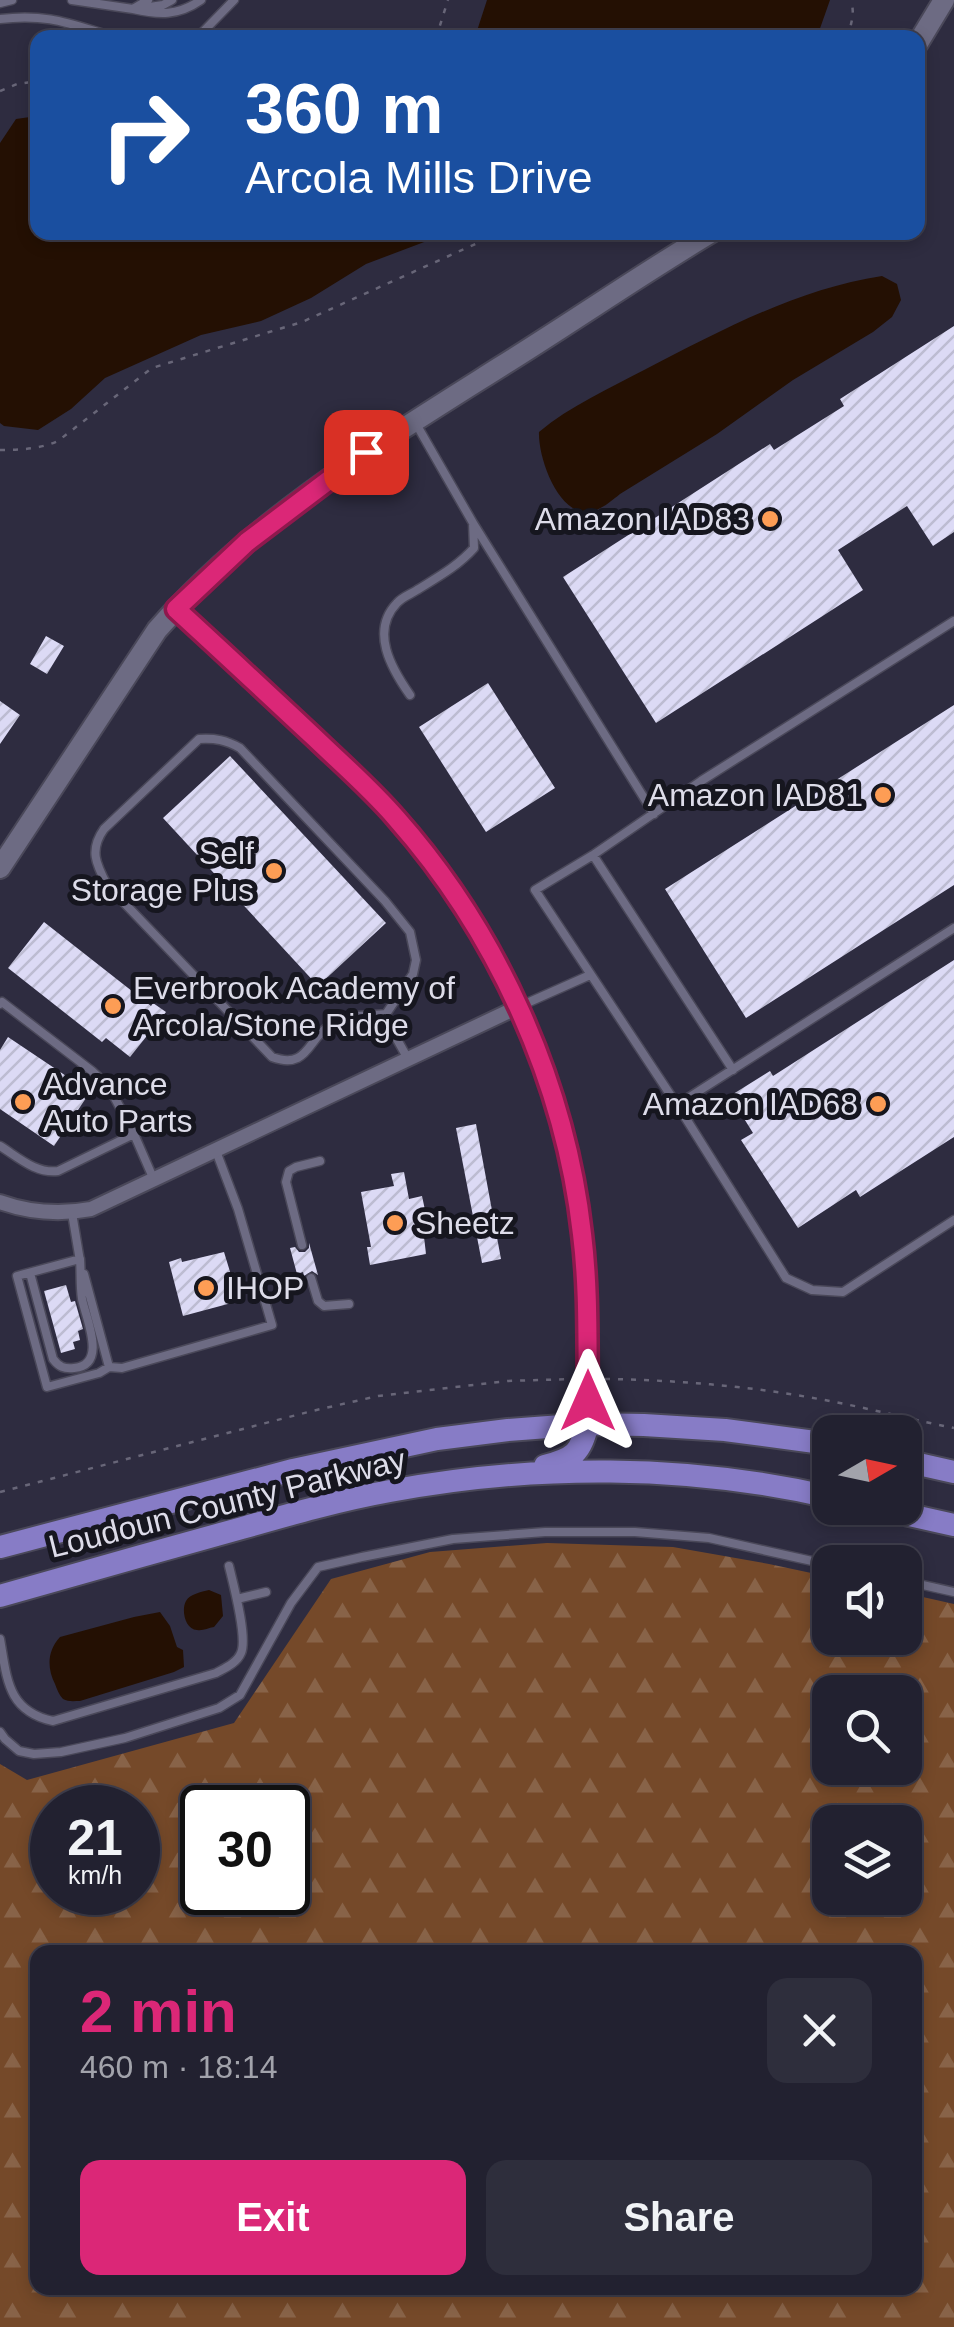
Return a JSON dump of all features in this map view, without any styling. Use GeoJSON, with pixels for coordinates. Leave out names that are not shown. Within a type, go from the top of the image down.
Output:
{"type":"FeatureCollection","features":[{"type":"Feature","properties":{"kind":"main road","name":"Loudoun County Parkway"},"geometry":{"type":"LineString","coordinates":[[0,1547],[293,1470],[437,1439],[490,1432],[588,1424],[726,1430],[812,1442]]}},
{"type":"Feature","properties":{"kind":"main road"},"geometry":{"type":"LineString","coordinates":[[518,1473],[575,1455],[588,1424]]}},
{"type":"Feature","properties":{"kind":"main road"},"geometry":{"type":"LineString","coordinates":[[922,1465],[954,1472]]}},
{"type":"Feature","properties":{"kind":"main road","name":"Loudoun County Parkway"},"geometry":{"type":"LineString","coordinates":[[0,1596],[344,1500],[518,1473],[657,1473],[812,1494]]}},
{"type":"Feature","properties":{"kind":"main road"},"geometry":{"type":"LineString","coordinates":[[922,1518],[954,1525]]}},
{"type":"Feature","properties":{"kind":"street"},"geometry":{"type":"LineString","coordinates":[[925,31],[944,0]]}},
{"type":"Feature","properties":{"kind":"street"},"geometry":{"type":"LineString","coordinates":[[0,868],[140,654],[176,609],[247,542],[366,452],[699,240]]}},
{"type":"Feature","properties":{"kind":"street"},"geometry":{"type":"LineString","coordinates":[[176,609],[399,821],[427,855],[501,971],[535,1048],[557,1112],[577,1196],[586,1272],[588,1424]]}},
{"type":"Feature","properties":{"kind":"street"},"geometry":{"type":"LineString","coordinates":[[0,1202],[33,1211],[92,1210],[518,1008]]}},
{"type":"Feature","properties":{"kind":"lane"},"geometry":{"type":"LineString","coordinates":[[0,3],[12,0]]}},
{"type":"Feature","properties":{"kind":"lane"},"geometry":{"type":"LineString","coordinates":[[72,0],[157,14],[174,13],[201,0]]}},
{"type":"Feature","properties":{"kind":"lane"},"geometry":{"type":"LineString","coordinates":[[133,9],[148,0]]}},
{"type":"Feature","properties":{"kind":"lane"},"geometry":{"type":"LineString","coordinates":[[133,9],[164,5],[172,0]]}},
{"type":"Feature","properties":{"kind":"lane"},"geometry":{"type":"LineString","coordinates":[[205,30],[234,0]]}},
{"type":"Feature","properties":{"kind":"lane"},"geometry":{"type":"LineString","coordinates":[[0,19],[49,18],[90,30]]}},
{"type":"Feature","properties":{"kind":"lane"},"geometry":{"type":"LineString","coordinates":[[415,422],[473,523],[654,814]]}},
{"type":"Feature","properties":{"kind":"lane"},"geometry":{"type":"LineString","coordinates":[[410,695],[385,651],[384,625],[398,602],[460,564],[474,548],[473,523]]}},
{"type":"Feature","properties":{"kind":"lane"},"geometry":{"type":"LineString","coordinates":[[954,621],[535,890],[786,1278],[812,1290],[843,1292],[954,1220]]}},
{"type":"Feature","properties":{"kind":"lane"},"geometry":{"type":"LineString","coordinates":[[386,1014],[343,1018],[328,1026],[296,1060],[272,1058],[108,884],[96,863],[97,839],[198,739],[229,741],[240,748],[410,932],[416,960],[413,974],[386,1014],[408,1059]]}},
{"type":"Feature","properties":{"kind":"lane"},"geometry":{"type":"LineString","coordinates":[[594,855],[733,1070]]}},
{"type":"Feature","properties":{"kind":"lane"},"geometry":{"type":"LineString","coordinates":[[677,1105],[954,928]]}},
{"type":"Feature","properties":{"kind":"lane"},"geometry":{"type":"LineString","coordinates":[[518,1008],[590,975]]}},
{"type":"Feature","properties":{"kind":"lane"},"geometry":{"type":"LineString","coordinates":[[0,1004],[109,1087],[154,1180]]}},
{"type":"Feature","properties":{"kind":"lane"},"geometry":{"type":"LineString","coordinates":[[0,1146],[40,1171],[49,1172],[134,1134]]}},
{"type":"Feature","properties":{"kind":"lane"},"geometry":{"type":"LineString","coordinates":[[80,1259],[18,1276],[47,1388],[109,1366],[122,1368],[272,1325],[216,1150]]}},
{"type":"Feature","properties":{"kind":"lane"},"geometry":{"type":"LineString","coordinates":[[302,1245],[286,1182],[289,1171],[320,1161]]}},
{"type":"Feature","properties":{"kind":"lane"},"geometry":{"type":"LineString","coordinates":[[72,1213],[80,1259],[109,1366]]}},
{"type":"Feature","properties":{"kind":"lane"},"geometry":{"type":"LineString","coordinates":[[30,1273],[54,1359],[64,1368],[80,1367],[88,1364],[93,1342],[82,1297],[80,1259]]}},
{"type":"Feature","properties":{"kind":"lane"},"geometry":{"type":"LineString","coordinates":[[312,1278],[318,1301],[324,1306],[349,1304]]}},
{"type":"Feature","properties":{"kind":"lane"},"geometry":{"type":"LineString","coordinates":[[0,1732],[19,1750],[34,1754],[61,1752],[125,1738],[219,1708],[240,1696],[291,1603],[318,1567],[362,1557],[453,1539],[546,1532],[635,1532],[710,1538],[812,1560]]}},
{"type":"Feature","properties":{"kind":"lane"},"geometry":{"type":"LineString","coordinates":[[0,1639],[16,1701],[28,1713],[52,1722],[216,1672],[232,1664],[242,1652],[243,1637],[229,1566]]}},
{"type":"Feature","properties":{"kind":"lane"},"geometry":{"type":"LineString","coordinates":[[922,1585],[954,1592]]}},
{"type":"Feature","properties":{"kind":"lane"},"geometry":{"type":"LineString","coordinates":[[237,1598],[266,1592]]}},
{"type":"Feature","properties":{"kind":"path"},"geometry":{"type":"LineString","coordinates":[[439,30],[448,0]]}},
{"type":"Feature","properties":{"kind":"path"},"geometry":{"type":"LineString","coordinates":[[850,30],[852,0]]}},
{"type":"Feature","properties":{"kind":"path"},"geometry":{"type":"LineString","coordinates":[[0,90],[30,82]]}},
{"type":"Feature","properties":{"kind":"path"},"geometry":{"type":"LineString","coordinates":[[0,450],[48,446],[152,368],[302,322],[484,240]]}},
{"type":"Feature","properties":{"kind":"path"},"geometry":{"type":"LineString","coordinates":[[0,1492],[312,1410],[378,1396],[508,1381],[588,1378],[695,1382],[820,1399],[954,1428]]}},
{"type":"Feature","properties":{"kind":"green space"},"geometry":{"type":"Polygon","coordinates":[[[547,1543],[673,1547],[812,1573],[812,1655],[922,1655],[922,1597],[954,1604],[954,2327],[0,2327],[0,1764],[27,1780],[234,1723],[331,1579],[430,1552],[547,1543]]]}},
{"type":"Feature","properties":{"kind":"shaded area"},"geometry":{"type":"Polygon","coordinates":[[[487,0],[830,0],[819,30],[477,30],[487,0]]]}},
{"type":"Feature","properties":{"kind":"shaded area"},"geometry":{"type":"Polygon","coordinates":[[[30,117],[30,240],[429,240],[366,264],[311,298],[261,321],[201,335],[105,378],[71,409],[38,430],[4,426],[0,423],[0,143],[16,119],[30,117]]]}},
{"type":"Feature","properties":{"kind":"shaded area"},"geometry":{"type":"Polygon","coordinates":[[[882,276],[897,284],[901,300],[892,317],[873,332],[793,380],[599,509],[574,509],[557,492],[545,467],[539,432],[564,414],[760,313],[820,291],[882,276]]]}},
{"type":"Feature","properties":{"kind":"shaded area"},"geometry":{"type":"Polygon","coordinates":[[[209,1590],[221,1595],[223,1616],[214,1627],[193,1629],[185,1618],[186,1601],[209,1590]]]}},
{"type":"Feature","properties":{"kind":"shaded area"},"geometry":{"type":"Polygon","coordinates":[[[160,1612],[177,1647],[183,1650],[184,1667],[80,1701],[62,1697],[50,1666],[53,1648],[60,1637],[160,1612]]]}},
{"type":"Feature","properties":{"kind":"building","name":"Amazon IAD83"},"geometry":{"type":"Polygon","coordinates":[[[954,326],[954,532],[933,546],[907,506],[838,550],[863,590],[656,723],[563,577],[770,444],[774,450],[844,406],[840,399],[954,326]]]}},
{"type":"Feature","properties":{"kind":"building"},"geometry":{"type":"Polygon","coordinates":[[[46,636],[64,646],[47,674],[30,664],[46,636]]]}},
{"type":"Feature","properties":{"kind":"building"},"geometry":{"type":"Polygon","coordinates":[[[488,683],[555,788],[486,832],[419,727],[488,683]]]}},
{"type":"Feature","properties":{"kind":"building"},"geometry":{"type":"Polygon","coordinates":[[[0,701],[20,715],[0,744],[0,701]]]}},
{"type":"Feature","properties":{"kind":"building","name":"Amazon IAD81"},"geometry":{"type":"Polygon","coordinates":[[[954,705],[954,885],[746,1018],[665,889],[954,705]]]}},
{"type":"Feature","properties":{"kind":"building","name":"Self Storage Plus"},"geometry":{"type":"Polygon","coordinates":[[[230,756],[386,923],[318,986],[163,818],[230,756]]]}},
{"type":"Feature","properties":{"kind":"building","name":"Everbrook Academy of Arcola/Stone Ridge"},"geometry":{"type":"Polygon","coordinates":[[[44,922],[151,1006],[153,1003],[166,1012],[130,1057],[106,1038],[102,1042],[8,968],[44,922]]]}},
{"type":"Feature","properties":{"kind":"building","name":"Amazon IAD68"},"geometry":{"type":"Polygon","coordinates":[[[954,960],[954,1137],[860,1197],[856,1190],[798,1228],[741,1140],[753,1133],[730,1096],[770,1071],[773,1076],[954,960]]]}},
{"type":"Feature","properties":{"kind":"building"},"geometry":{"type":"Polygon","coordinates":[[[8,1037],[90,1092],[54,1146],[0,1109],[0,1050],[8,1037]]]}},
{"type":"Feature","properties":{"kind":"building","name":"Sheetz"},"geometry":{"type":"Polygon","coordinates":[[[476,1124],[501,1259],[482,1263],[456,1128],[476,1124]]]}},
{"type":"Feature","properties":{"kind":"building","name":"Sheetz"},"geometry":{"type":"Polygon","coordinates":[[[404,1172],[409,1199],[422,1196],[426,1254],[370,1265],[367,1247],[371,1247],[361,1192],[394,1186],[391,1174],[404,1172]]]}},
{"type":"Feature","properties":{"kind":"building"},"geometry":{"type":"Polygon","coordinates":[[[309,1243],[318,1275],[312,1271],[304,1276],[303,1272],[297,1274],[290,1248],[305,1252],[309,1243]]]}},
{"type":"Feature","properties":{"kind":"building","name":"IHOP"},"geometry":{"type":"Polygon","coordinates":[[[224,1252],[239,1301],[183,1316],[169,1262],[224,1252]]]}},
{"type":"Feature","properties":{"kind":"building"},"geometry":{"type":"Polygon","coordinates":[[[66,1285],[83,1329],[78,1331],[80,1340],[73,1342],[75,1349],[61,1353],[44,1291],[66,1285]]]}},
{"type":"Feature","properties":{"kind":"place","name":"Amazon IAD83"},"geometry":{"type":"Point","coordinates":[770,519]}},
{"type":"Feature","properties":{"kind":"place","name":"Amazon IAD81"},"geometry":{"type":"Point","coordinates":[883,795]}},
{"type":"Feature","properties":{"kind":"place","name":"Self Storage Plus"},"geometry":{"type":"Point","coordinates":[274,871]}},
{"type":"Feature","properties":{"kind":"place","name":"Everbrook Academy of Arcola/Stone Ridge"},"geometry":{"type":"Point","coordinates":[113,1006]}},
{"type":"Feature","properties":{"kind":"place","name":"Advance Auto Parts"},"geometry":{"type":"Point","coordinates":[23,1102]}},
{"type":"Feature","properties":{"kind":"place","name":"Amazon IAD68"},"geometry":{"type":"Point","coordinates":[878,1104]}},
{"type":"Feature","properties":{"kind":"place","name":"Sheetz"},"geometry":{"type":"Point","coordinates":[395,1223]}},
{"type":"Feature","properties":{"kind":"place","name":"IHOP"},"geometry":{"type":"Point","coordinates":[206,1288]}},
{"type":"Feature","properties":{"kind":"route"},"geometry":{"type":"LineString","coordinates":[[366,452],[247,542],[176,609],[384,804],[450,887],[501,971],[546,1076],[577,1196],[588,1308],[588,1401]]}}]}
